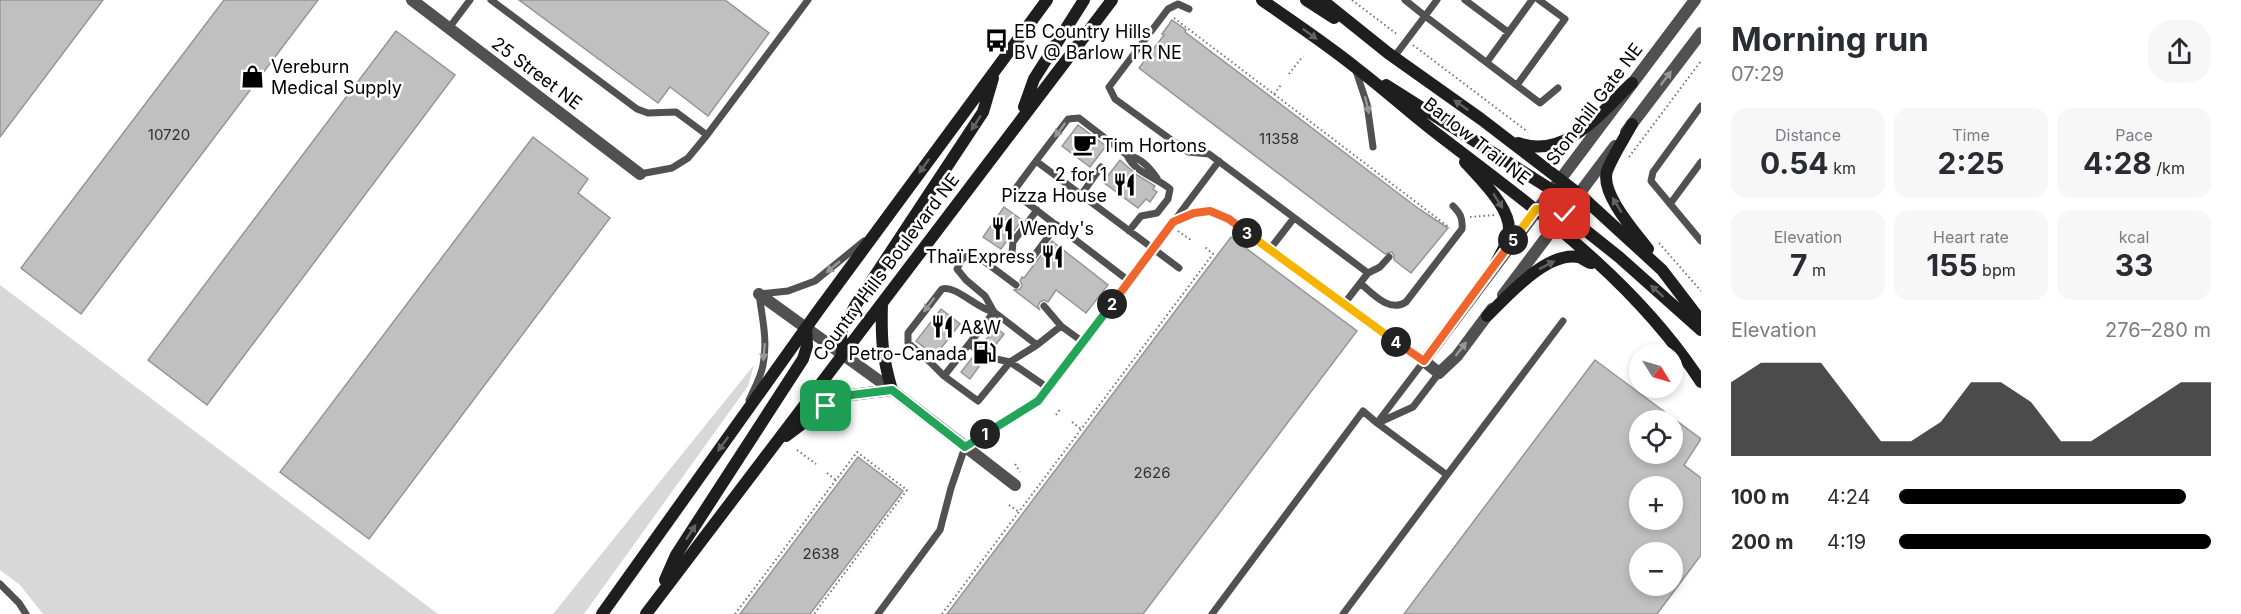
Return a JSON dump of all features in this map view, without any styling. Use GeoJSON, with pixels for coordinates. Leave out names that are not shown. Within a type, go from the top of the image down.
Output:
{"type":"FeatureCollection","features":[{"type":"Feature","properties":{"kind":"main road","name":"Country Hills Boulevard NE"},"geometry":{"type":"LineString","coordinates":[[602,614],[806,328],[1047,0]]}},
{"type":"Feature","properties":{"kind":"main road"},"geometry":{"type":"LineString","coordinates":[[1019,120],[1034,79],[1084,0]]}},
{"type":"Feature","properties":{"kind":"main road","name":"Country Hills Boulevard NE"},"geometry":{"type":"LineString","coordinates":[[646,614],[1112,0]]}},
{"type":"Feature","properties":{"kind":"main road","name":"Barlow Trail NE"},"geometry":{"type":"LineString","coordinates":[[1262,0],[1354,66],[1446,141],[1556,225],[1608,272],[1663,330],[1701,382]]}},
{"type":"Feature","properties":{"kind":"main road"},"geometry":{"type":"LineString","coordinates":[[1306,0],[1391,55]]}},
{"type":"Feature","properties":{"kind":"main road","name":"Barlow Trail NE"},"geometry":{"type":"LineString","coordinates":[[1324,0],[1391,55],[1579,194],[1662,270],[1701,321]]}},
{"type":"Feature","properties":{"kind":"main road"},"geometry":{"type":"LineString","coordinates":[[1354,66],[1446,121],[1551,190],[1579,194]]}},
{"type":"Feature","properties":{"kind":"main road"},"geometry":{"type":"LineString","coordinates":[[842,355],[841,332],[851,313],[983,112],[996,68]]}},
{"type":"Feature","properties":{"kind":"main road"},"geometry":{"type":"LineString","coordinates":[[1508,140],[1532,148],[1555,146],[1573,137],[1632,83]]}},
{"type":"Feature","properties":{"kind":"main road"},"geometry":{"type":"LineString","coordinates":[[1632,124],[1606,173],[1607,188],[1616,206],[1662,270]]}},
{"type":"Feature","properties":{"kind":"main road"},"geometry":{"type":"LineString","coordinates":[[1446,141],[1498,200],[1507,219],[1509,235],[1496,263]]}},
{"type":"Feature","properties":{"kind":"main road"},"geometry":{"type":"LineString","coordinates":[[1536,209],[1565,214],[1644,279],[1701,330]]}},
{"type":"Feature","properties":{"kind":"main road"},"geometry":{"type":"LineString","coordinates":[[1487,316],[1540,268],[1560,259],[1579,257],[1608,272]]}},
{"type":"Feature","properties":{"kind":"main road"},"geometry":{"type":"LineString","coordinates":[[773,446],[826,406],[851,395],[892,390],[884,363],[881,341],[882,303]]}},
{"type":"Feature","properties":{"kind":"main road"},"geometry":{"type":"LineString","coordinates":[[654,602],[676,555],[803,359],[807,346],[806,328]]}},
{"type":"Feature","properties":{"kind":"street","name":"25 Street NE"},"geometry":{"type":"LineString","coordinates":[[412,0],[640,174]]}},
{"type":"Feature","properties":{"kind":"street","name":"Stonehill Gate NE"},"geometry":{"type":"LineString","coordinates":[[1424,361],[1695,0]]}},
{"type":"Feature","properties":{"kind":"street"},"geometry":{"type":"LineString","coordinates":[[1424,361],[1439,373],[1457,356],[1701,33]]}},
{"type":"Feature","properties":{"kind":"street"},"geometry":{"type":"LineString","coordinates":[[759,294],[892,390],[965,447],[1019,481]]}},
{"type":"Feature","properties":{"kind":"lane"},"geometry":{"type":"LineString","coordinates":[[449,28],[470,0]]}},
{"type":"Feature","properties":{"kind":"lane"},"geometry":{"type":"LineString","coordinates":[[491,0],[637,110],[648,113],[676,112],[707,135]]}},
{"type":"Feature","properties":{"kind":"lane"},"geometry":{"type":"LineString","coordinates":[[640,174],[672,168],[688,158],[808,0]]}},
{"type":"Feature","properties":{"kind":"lane"},"geometry":{"type":"LineString","coordinates":[[1405,0],[1540,103],[1558,88]]}},
{"type":"Feature","properties":{"kind":"lane"},"geometry":{"type":"LineString","coordinates":[[1391,55],[1406,40],[1437,0]]}},
{"type":"Feature","properties":{"kind":"lane"},"geometry":{"type":"LineString","coordinates":[[1465,0],[1508,32]]}},
{"type":"Feature","properties":{"kind":"lane"},"geometry":{"type":"LineString","coordinates":[[1487,62],[1532,0]]}},
{"type":"Feature","properties":{"kind":"lane"},"geometry":{"type":"LineString","coordinates":[[1517,86],[1565,19],[1539,0]]}},
{"type":"Feature","properties":{"kind":"lane"},"geometry":{"type":"LineString","coordinates":[[1189,9],[1178,4],[1168,9],[1109,87],[1114,99],[1188,152],[1209,154],[1220,161],[1368,273]]}},
{"type":"Feature","properties":{"kind":"lane"},"geometry":{"type":"LineString","coordinates":[[1354,66],[1367,104],[1373,147]]}},
{"type":"Feature","properties":{"kind":"lane"},"geometry":{"type":"LineString","coordinates":[[1701,106],[1653,172],[1652,181],[1701,241]]}},
{"type":"Feature","properties":{"kind":"lane"},"geometry":{"type":"LineString","coordinates":[[1129,231],[1141,216],[1157,213],[1168,199],[1170,189],[1131,164],[1127,155],[1079,118],[1068,119],[1013,192],[1129,280]]}},
{"type":"Feature","properties":{"kind":"lane"},"geometry":{"type":"LineString","coordinates":[[1036,161],[1179,268]]}},
{"type":"Feature","properties":{"kind":"lane"},"geometry":{"type":"LineString","coordinates":[[878,614],[940,530],[965,447],[1038,401],[1220,161]]}},
{"type":"Feature","properties":{"kind":"lane"},"geometry":{"type":"LineString","coordinates":[[1670,204],[1701,162]]}},
{"type":"Feature","properties":{"kind":"lane"},"geometry":{"type":"LineString","coordinates":[[1081,195],[1101,167]]}},
{"type":"Feature","properties":{"kind":"lane"},"geometry":{"type":"LineString","coordinates":[[1360,284],[1391,306],[1399,306],[1406,302],[1462,229],[1460,213],[1453,206]]}},
{"type":"Feature","properties":{"kind":"lane"},"geometry":{"type":"LineString","coordinates":[[1037,210],[1013,242],[1012,253],[1022,261],[1033,257],[1057,225]]}},
{"type":"Feature","properties":{"kind":"lane"},"geometry":{"type":"LineString","coordinates":[[1173,222],[1194,213],[1210,211],[1229,219],[1424,361],[1377,423]]}},
{"type":"Feature","properties":{"kind":"lane"},"geometry":{"type":"LineString","coordinates":[[1270,249],[1294,218]]}},
{"type":"Feature","properties":{"kind":"lane"},"geometry":{"type":"LineString","coordinates":[[742,417],[763,367],[765,353],[759,294],[788,291],[815,281],[878,230]]}},
{"type":"Feature","properties":{"kind":"lane"},"geometry":{"type":"LineString","coordinates":[[1016,285],[973,254],[962,259],[957,269],[985,296],[994,312],[1037,345]]}},
{"type":"Feature","properties":{"kind":"lane"},"geometry":{"type":"LineString","coordinates":[[1344,304],[1368,273],[1380,267],[1389,257]]}},
{"type":"Feature","properties":{"kind":"lane"},"geometry":{"type":"LineString","coordinates":[[994,312],[983,310],[956,291],[942,289],[908,333],[908,343],[944,376],[978,401],[1010,362],[1061,326]]}},
{"type":"Feature","properties":{"kind":"lane"},"geometry":{"type":"LineString","coordinates":[[1044,306],[1061,326],[1083,342]]}},
{"type":"Feature","properties":{"kind":"lane"},"geometry":{"type":"LineString","coordinates":[[944,376],[994,312]]}},
{"type":"Feature","properties":{"kind":"lane"},"geometry":{"type":"LineString","coordinates":[[1343,614],[1563,321]]}},
{"type":"Feature","properties":{"kind":"lane"},"geometry":{"type":"LineString","coordinates":[[969,344],[978,350]]}},
{"type":"Feature","properties":{"kind":"lane"},"geometry":{"type":"LineString","coordinates":[[987,357],[1010,362],[1048,388]]}},
{"type":"Feature","properties":{"kind":"lane"},"geometry":{"type":"LineString","coordinates":[[1377,423],[1413,407],[1439,373]]}},
{"type":"Feature","properties":{"kind":"lane"},"geometry":{"type":"LineString","coordinates":[[1212,614],[1363,411],[1447,475]]}},
{"type":"Feature","properties":{"kind":"lane"},"geometry":{"type":"LineString","coordinates":[[0,584],[19,603],[26,614]]}},
{"type":"Feature","properties":{"kind":"path"},"geometry":{"type":"LineString","coordinates":[[1352,0],[1534,137]]}},
{"type":"Feature","properties":{"kind":"path"},"geometry":{"type":"LineString","coordinates":[[1178,13],[1174,19],[1451,227],[1444,236]]}},
{"type":"Feature","properties":{"kind":"path"},"geometry":{"type":"LineString","coordinates":[[1289,74],[1303,56]]}},
{"type":"Feature","properties":{"kind":"path"},"geometry":{"type":"LineString","coordinates":[[1624,163],[1701,61]]}},
{"type":"Feature","properties":{"kind":"path"},"geometry":{"type":"LineString","coordinates":[[1274,94],[1281,85]]}},
{"type":"Feature","properties":{"kind":"path"},"geometry":{"type":"LineString","coordinates":[[1421,210],[1424,207]]}},
{"type":"Feature","properties":{"kind":"path"},"geometry":{"type":"LineString","coordinates":[[1469,218],[1497,215]]}},
{"type":"Feature","properties":{"kind":"path"},"geometry":{"type":"LineString","coordinates":[[1178,231],[1191,240]]}},
{"type":"Feature","properties":{"kind":"path"},"geometry":{"type":"LineString","coordinates":[[942,614],[1213,254],[1204,246]]}},
{"type":"Feature","properties":{"kind":"path"},"geometry":{"type":"LineString","coordinates":[[1056,415],[1061,408]]}},
{"type":"Feature","properties":{"kind":"path"},"geometry":{"type":"LineString","coordinates":[[1071,422],[1081,429]]}},
{"type":"Feature","properties":{"kind":"path"},"geometry":{"type":"LineString","coordinates":[[797,450],[816,465]]}},
{"type":"Feature","properties":{"kind":"path"},"geometry":{"type":"LineString","coordinates":[[735,614],[857,452],[908,490],[814,614]]}},
{"type":"Feature","properties":{"kind":"path"},"geometry":{"type":"LineString","coordinates":[[1016,464],[1019,481]]}},
{"type":"Feature","properties":{"kind":"path"},"geometry":{"type":"LineString","coordinates":[[827,473],[836,480]]}},
{"type":"Feature","properties":{"kind":"path"},"geometry":{"type":"LineString","coordinates":[[1009,505],[1019,512]]}},
{"type":"Feature","properties":{"kind":"shaded area"},"geometry":{"type":"Polygon","coordinates":[[[0,285],[438,614],[43,614],[20,585],[0,570],[0,285]]]}},
{"type":"Feature","properties":{"kind":"shaded area"},"geometry":{"type":"Polygon","coordinates":[[[754,365],[748,386],[584,614],[553,614],[754,365]]]}},
{"type":"Feature","properties":{"kind":"building"},"geometry":{"type":"Polygon","coordinates":[[[0,0],[103,0],[0,137],[0,0]]]}},
{"type":"Feature","properties":{"kind":"building"},"geometry":{"type":"Polygon","coordinates":[[[224,0],[318,0],[81,314],[21,268],[224,0]]]}},
{"type":"Feature","properties":{"kind":"building"},"geometry":{"type":"Polygon","coordinates":[[[519,0],[725,0],[769,33],[708,116],[670,87],[658,103],[519,0]]]}},
{"type":"Feature","properties":{"kind":"building"},"geometry":{"type":"Polygon","coordinates":[[[1172,20],[1419,209],[1448,228],[1411,273],[1394,260],[1392,252],[1385,254],[1139,68],[1164,35],[1162,34],[1172,20]]]}},
{"type":"Feature","properties":{"kind":"building"},"geometry":{"type":"Polygon","coordinates":[[[396,31],[455,75],[207,405],[148,360],[396,31]]]}},
{"type":"Feature","properties":{"kind":"building","name":"Tim Hortons"},"geometry":{"type":"Polygon","coordinates":[[[1078,125],[1106,146],[1090,167],[1062,146],[1078,125]]]}},
{"type":"Feature","properties":{"kind":"building"},"geometry":{"type":"Polygon","coordinates":[[[533,137],[588,179],[578,193],[610,218],[369,539],[280,472],[533,137]]]}},
{"type":"Feature","properties":{"kind":"building"},"geometry":{"type":"Polygon","coordinates":[[[1120,160],[1137,175],[1155,186],[1153,189],[1157,192],[1150,202],[1146,199],[1138,208],[1103,182],[1120,160]]]}},
{"type":"Feature","properties":{"kind":"building","name":"Wendy's"},"geometry":{"type":"Polygon","coordinates":[[[1004,207],[1022,220],[1001,249],[983,237],[1004,207]]]}},
{"type":"Feature","properties":{"kind":"building"},"geometry":{"type":"Polygon","coordinates":[[[1231,237],[1357,331],[1143,614],[947,614],[1231,237]]]}},
{"type":"Feature","properties":{"kind":"building"},"geometry":{"type":"Polygon","coordinates":[[[1052,241],[1108,285],[1086,313],[1056,290],[1048,302],[1044,300],[1040,302],[1038,306],[1040,310],[1014,290],[1020,289],[1022,277],[1024,278],[1052,241]]]}},
{"type":"Feature","properties":{"kind":"building"},"geometry":{"type":"Polygon","coordinates":[[[941,309],[960,324],[935,356],[916,341],[941,309]]]}},
{"type":"Feature","properties":{"kind":"building"},"geometry":{"type":"Polygon","coordinates":[[[996,327],[1004,334],[990,352],[982,354],[984,350],[981,346],[996,327]]]}},
{"type":"Feature","properties":{"kind":"building"},"geometry":{"type":"Polygon","coordinates":[[[975,354],[982,354],[983,361],[970,379],[961,372],[975,354]]]}},
{"type":"Feature","properties":{"kind":"building"},"geometry":{"type":"Polygon","coordinates":[[[1595,360],[1629,385],[1629,398],[1646,398],[1662,410],[1629,410],[1629,464],[1683,464],[1683,426],[1701,439],[1684,465],[1701,478],[1701,555],[1683,579],[1683,542],[1629,542],[1629,596],[1670,596],[1657,614],[1404,614],[1595,360]]]}},
{"type":"Feature","properties":{"kind":"building"},"geometry":{"type":"Polygon","coordinates":[[[858,457],[903,491],[810,614],[740,614],[858,457]]]}},
{"type":"Feature","properties":{"kind":"place","name":"EB Country Hills BV @ Barlow TR NE"},"geometry":{"type":"Point","coordinates":[996,41]}},
{"type":"Feature","properties":{"kind":"place","name":"Vereburn Medical Supply"},"geometry":{"type":"Point","coordinates":[253,76]}},
{"type":"Feature","properties":{"kind":"place","name":"Tim Hortons"},"geometry":{"type":"Point","coordinates":[1084,145]}},
{"type":"Feature","properties":{"kind":"place","name":"2 for 1 Pizza House"},"geometry":{"type":"Point","coordinates":[1125,184]}},
{"type":"Feature","properties":{"kind":"place","name":"Wendy's"},"geometry":{"type":"Point","coordinates":[1002,228]}},
{"type":"Feature","properties":{"kind":"place","name":"Thaï Express"},"geometry":{"type":"Point","coordinates":[1053,256]}},
{"type":"Feature","properties":{"kind":"place","name":"A&W"},"geometry":{"type":"Point","coordinates":[942,327]}},
{"type":"Feature","properties":{"kind":"place","name":"Petro-Canada"},"geometry":{"type":"Point","coordinates":[985,353]}},
{"type":"Feature","properties":{"kind":"route"},"geometry":{"type":"LineString","coordinates":[[826,406],[851,395],[892,390],[965,447],[1038,401],[1173,222],[1194,213],[1210,211],[1229,219],[1424,361],[1536,209],[1565,214]]}}]}
